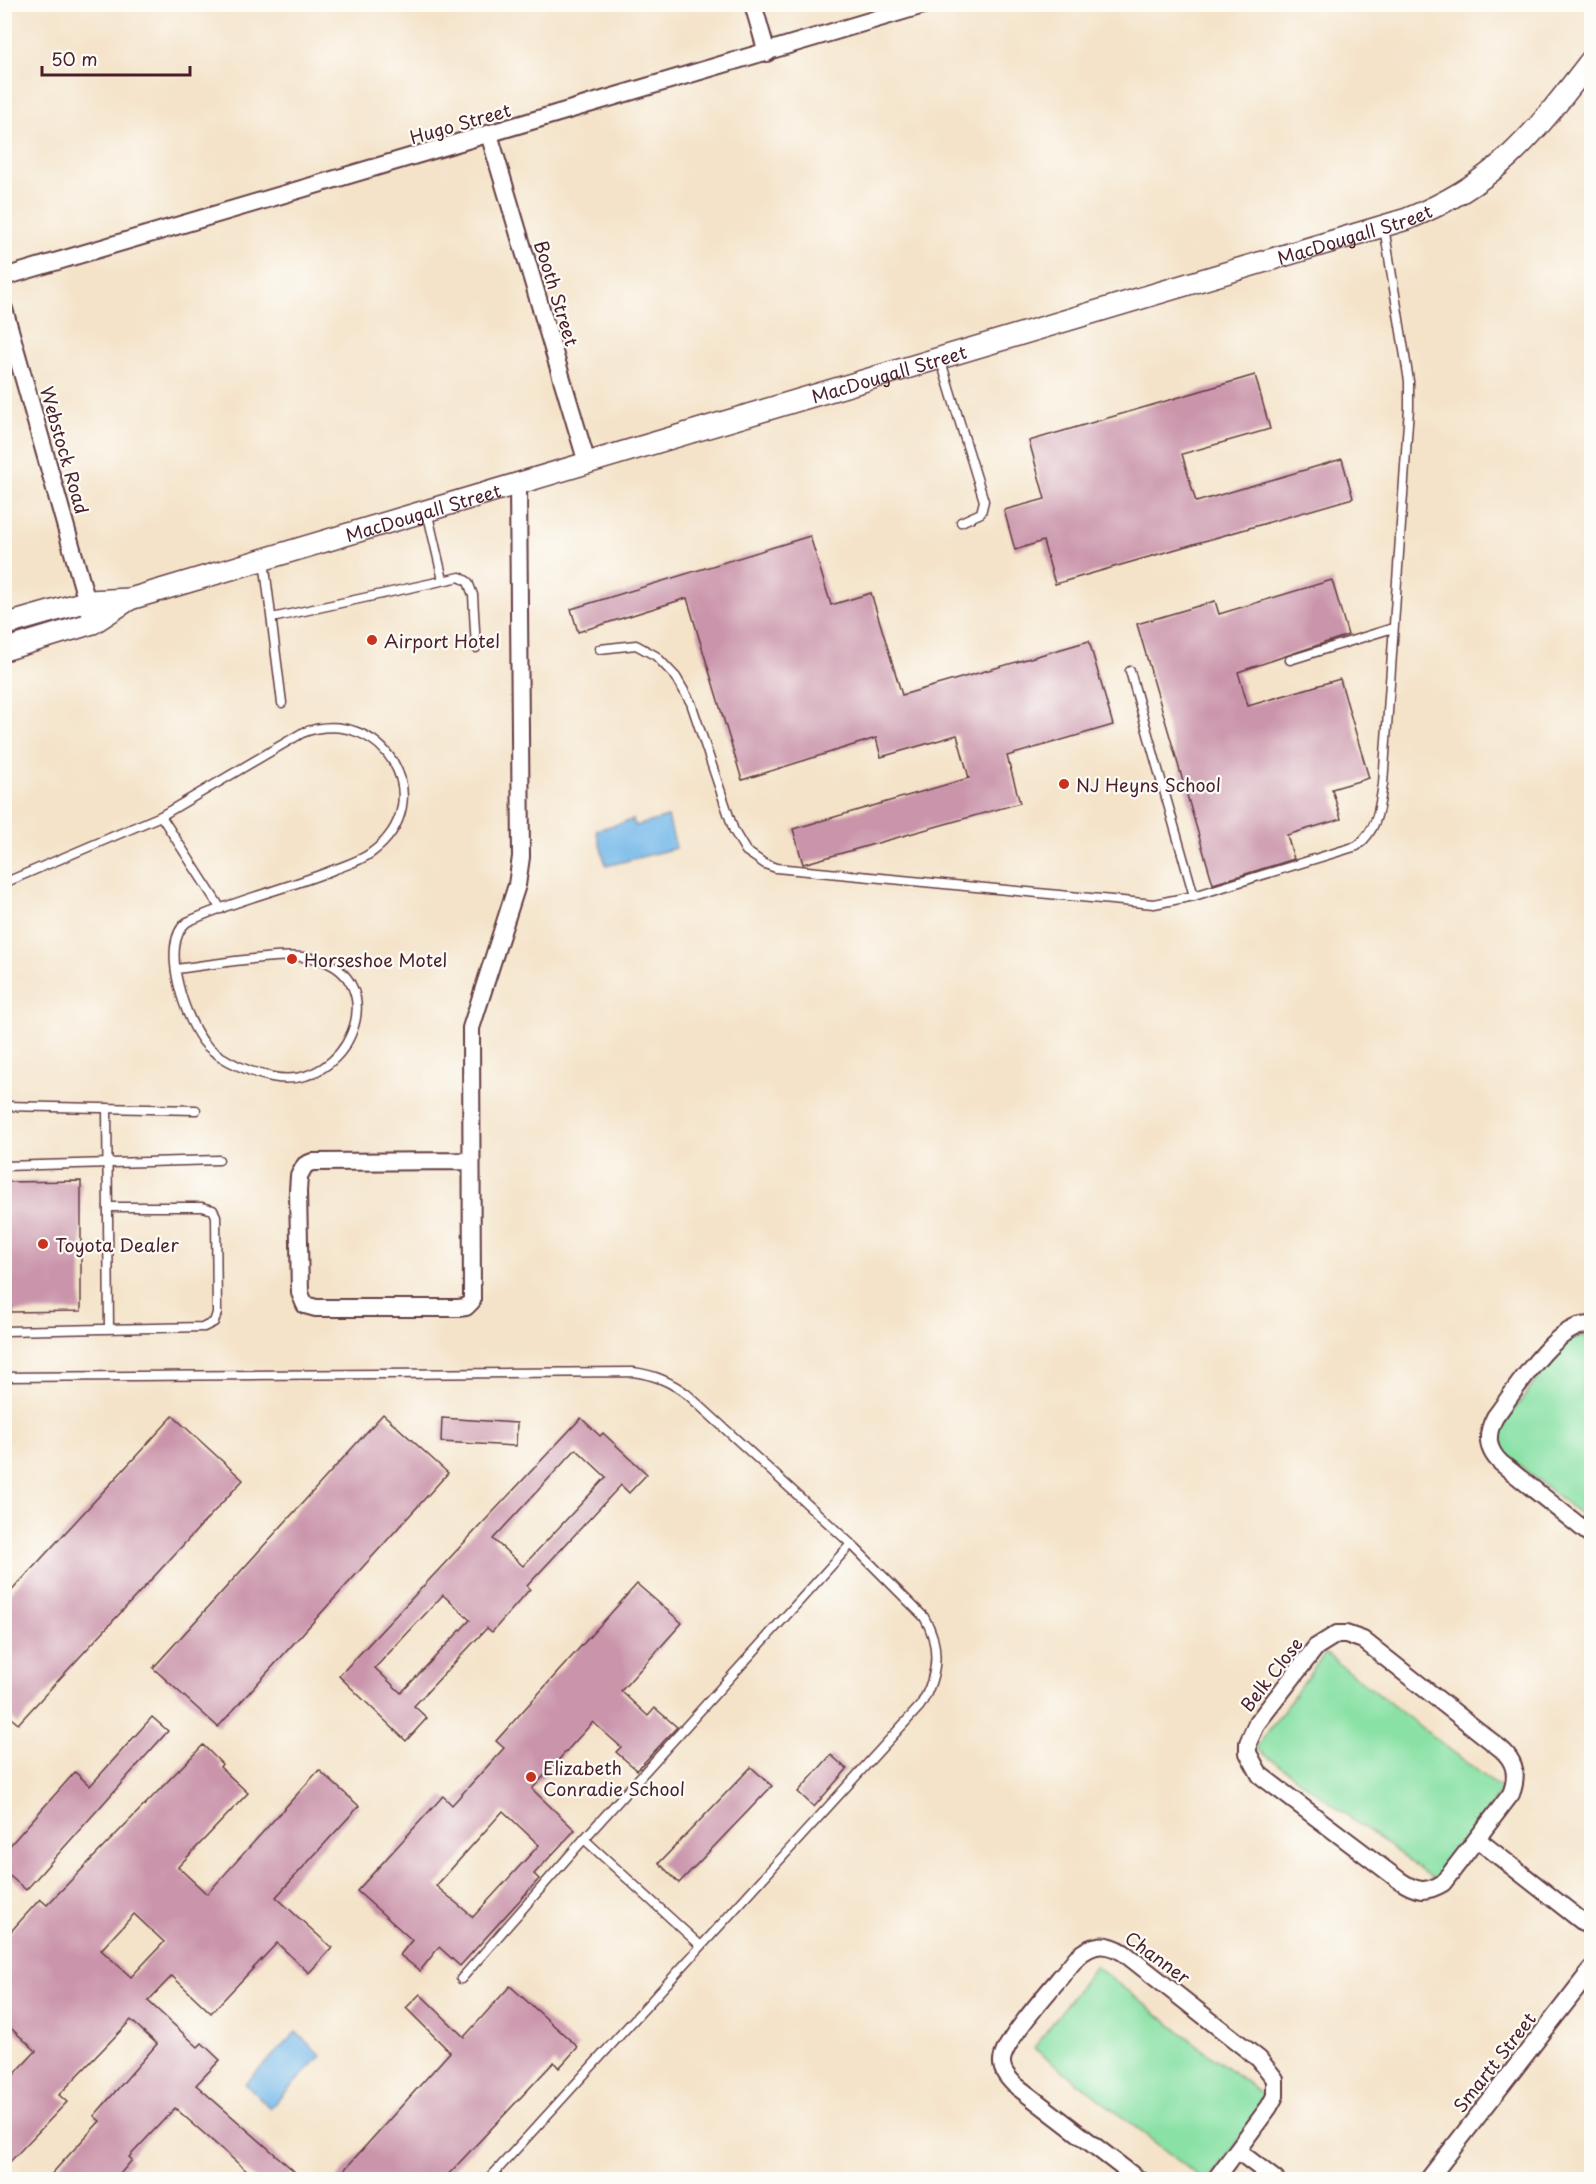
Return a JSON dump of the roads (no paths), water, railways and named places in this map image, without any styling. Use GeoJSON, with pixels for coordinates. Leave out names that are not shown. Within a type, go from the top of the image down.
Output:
{"type":"FeatureCollection","features":[{"type":"Feature","properties":{"kind":"street"},"geometry":{"type":"LineString","coordinates":[[753,4],[767,53]]}},
{"type":"Feature","properties":{"kind":"street","name":"Hugo Street"},"geometry":{"type":"LineString","coordinates":[[4,277],[927,4]]}},
{"type":"Feature","properties":{"kind":"street","name":"MacDougall Street"},"geometry":{"type":"LineString","coordinates":[[4,625],[88,601],[130,599],[1384,227],[1440,206],[1493,172],[1529,138],[1592,59]]}},
{"type":"Feature","properties":{"kind":"street","name":"Booth Street"},"geometry":{"type":"LineString","coordinates":[[489,134],[587,463]]}},
{"type":"Feature","properties":{"kind":"street","name":"Webstock Road"},"geometry":{"type":"LineString","coordinates":[[4,309],[93,623]]}},
{"type":"Feature","properties":{"kind":"street"},"geometry":{"type":"LineString","coordinates":[[471,1161],[312,1162],[304,1165],[299,1176],[298,1191],[300,1293],[305,1305],[316,1308],[458,1308],[469,1305],[473,1297],[471,1028],[514,892],[521,857],[518,483]]}},
{"type":"Feature","properties":{"kind":"street","name":"MacDougall Street"},"geometry":{"type":"LineString","coordinates":[[4,650],[93,623],[130,599]]}},
{"type":"Feature","properties":{"kind":"street"},"geometry":{"type":"LineString","coordinates":[[1592,1326],[1573,1327],[1552,1343],[1495,1417],[1490,1428],[1488,1443],[1493,1456],[1592,1536]]}},
{"type":"Feature","properties":{"kind":"street","name":"Belk Close"},"geometry":{"type":"LineString","coordinates":[[1337,1634],[1346,1634],[1363,1640],[1506,1754],[1515,1770],[1514,1786],[1511,1794],[1477,1839],[1443,1883],[1427,1891],[1417,1891],[1398,1880],[1260,1775],[1253,1767],[1248,1753],[1248,1743],[1257,1723],[1322,1642],[1337,1634]]}},
{"type":"Feature","properties":{"kind":"street"},"geometry":{"type":"LineString","coordinates":[[1477,1839],[1592,1929]]}},
{"type":"Feature","properties":{"kind":"street","name":"Channer"},"geometry":{"type":"LineString","coordinates":[[1139,2180],[1015,2085],[1007,2077],[1002,2063],[1003,2056],[1016,2034],[1077,1957],[1092,1946],[1108,1946],[1124,1953],[1272,2073],[1275,2079],[1275,2096],[1238,2151],[1215,2180]]}},
{"type":"Feature","properties":{"kind":"street","name":"Smartt Street"},"geometry":{"type":"LineString","coordinates":[[1429,2179],[1592,1969]]}},
{"type":"Feature","properties":{"kind":"street"},"geometry":{"type":"LineString","coordinates":[[1238,2151],[1276,2180]]}},
{"type":"Feature","properties":{"kind":"lane"},"geometry":{"type":"LineString","coordinates":[[600,649],[629,643],[642,647],[656,656],[676,677],[692,703],[734,831],[746,851],[765,864],[787,870],[1154,903],[1194,896],[1357,846],[1371,832],[1376,823],[1383,784],[1409,392],[1384,227]]}},
{"type":"Feature","properties":{"kind":"lane"},"geometry":{"type":"LineString","coordinates":[[940,357],[984,501],[981,513],[961,522]]}},
{"type":"Feature","properties":{"kind":"lane"},"geometry":{"type":"LineString","coordinates":[[427,510],[443,580]]}},
{"type":"Feature","properties":{"kind":"lane"},"geometry":{"type":"LineString","coordinates":[[264,560],[282,703]]}},
{"type":"Feature","properties":{"kind":"lane"},"geometry":{"type":"LineString","coordinates":[[272,618],[460,578],[470,584],[473,595],[476,648]]}},
{"type":"Feature","properties":{"kind":"lane"},"geometry":{"type":"LineString","coordinates":[[1290,660],[1393,628]]}},
{"type":"Feature","properties":{"kind":"lane"},"geometry":{"type":"LineString","coordinates":[[1130,671],[1194,896]]}},
{"type":"Feature","properties":{"kind":"lane"},"geometry":{"type":"LineString","coordinates":[[4,883],[161,816],[302,733],[326,726],[341,726],[363,732],[378,744],[394,764],[404,788],[402,811],[390,835],[370,853],[322,874],[187,922],[177,932],[174,944],[176,969],[186,1012],[197,1034],[206,1045],[226,1059],[271,1077],[298,1080],[321,1071],[340,1053],[352,1030],[356,1016],[356,993],[342,972],[323,961],[297,957],[176,969]]}},
{"type":"Feature","properties":{"kind":"lane"},"geometry":{"type":"LineString","coordinates":[[161,816],[221,909]]}},
{"type":"Feature","properties":{"kind":"lane"},"geometry":{"type":"LineString","coordinates":[[4,1106],[196,1110]]}},
{"type":"Feature","properties":{"kind":"lane"},"geometry":{"type":"LineString","coordinates":[[107,1108],[109,1328]]}},
{"type":"Feature","properties":{"kind":"lane"},"geometry":{"type":"LineString","coordinates":[[4,1166],[219,1160]]}},
{"type":"Feature","properties":{"kind":"lane"},"geometry":{"type":"LineString","coordinates":[[4,1331],[204,1327],[214,1322],[217,1313],[216,1216],[213,1210],[202,1207],[108,1207]]}},
{"type":"Feature","properties":{"kind":"lane"},"geometry":{"type":"LineString","coordinates":[[4,1377],[521,1371],[646,1374],[669,1382],[688,1395],[851,1544],[914,1605],[932,1630],[936,1665],[931,1688],[920,1706],[488,2180]]}},
{"type":"Feature","properties":{"kind":"lane"},"geometry":{"type":"LineString","coordinates":[[461,1979],[584,1839],[851,1544]]}},
{"type":"Feature","properties":{"kind":"lane"},"geometry":{"type":"LineString","coordinates":[[584,1839],[701,1946]]}},
{"type":"Feature","properties":{"kind":"water"},"geometry":{"type":"Polygon","coordinates":[[[668,817],[676,848],[606,866],[596,830],[633,820],[635,826],[668,817]]]}},
{"type":"Feature","properties":{"kind":"water"},"geometry":{"type":"Polygon","coordinates":[[[296,2032],[321,2056],[270,2108],[245,2084],[296,2032]]]}},
{"type":"Feature","properties":{"kind":"place","name":"Airport Hotel"},"geometry":{"type":"Point","coordinates":[372,640]}},
{"type":"Feature","properties":{"kind":"place","name":"NJ Heyns School"},"geometry":{"type":"Point","coordinates":[1064,784]}},
{"type":"Feature","properties":{"kind":"place","name":"Horseshoe Motel"},"geometry":{"type":"Point","coordinates":[292,959]}},
{"type":"Feature","properties":{"kind":"place","name":"Toyota Dealer"},"geometry":{"type":"Point","coordinates":[43,1244]}},
{"type":"Feature","properties":{"kind":"place","name":"Elizabeth Conradie School"},"geometry":{"type":"Point","coordinates":[531,1777]}}]}
